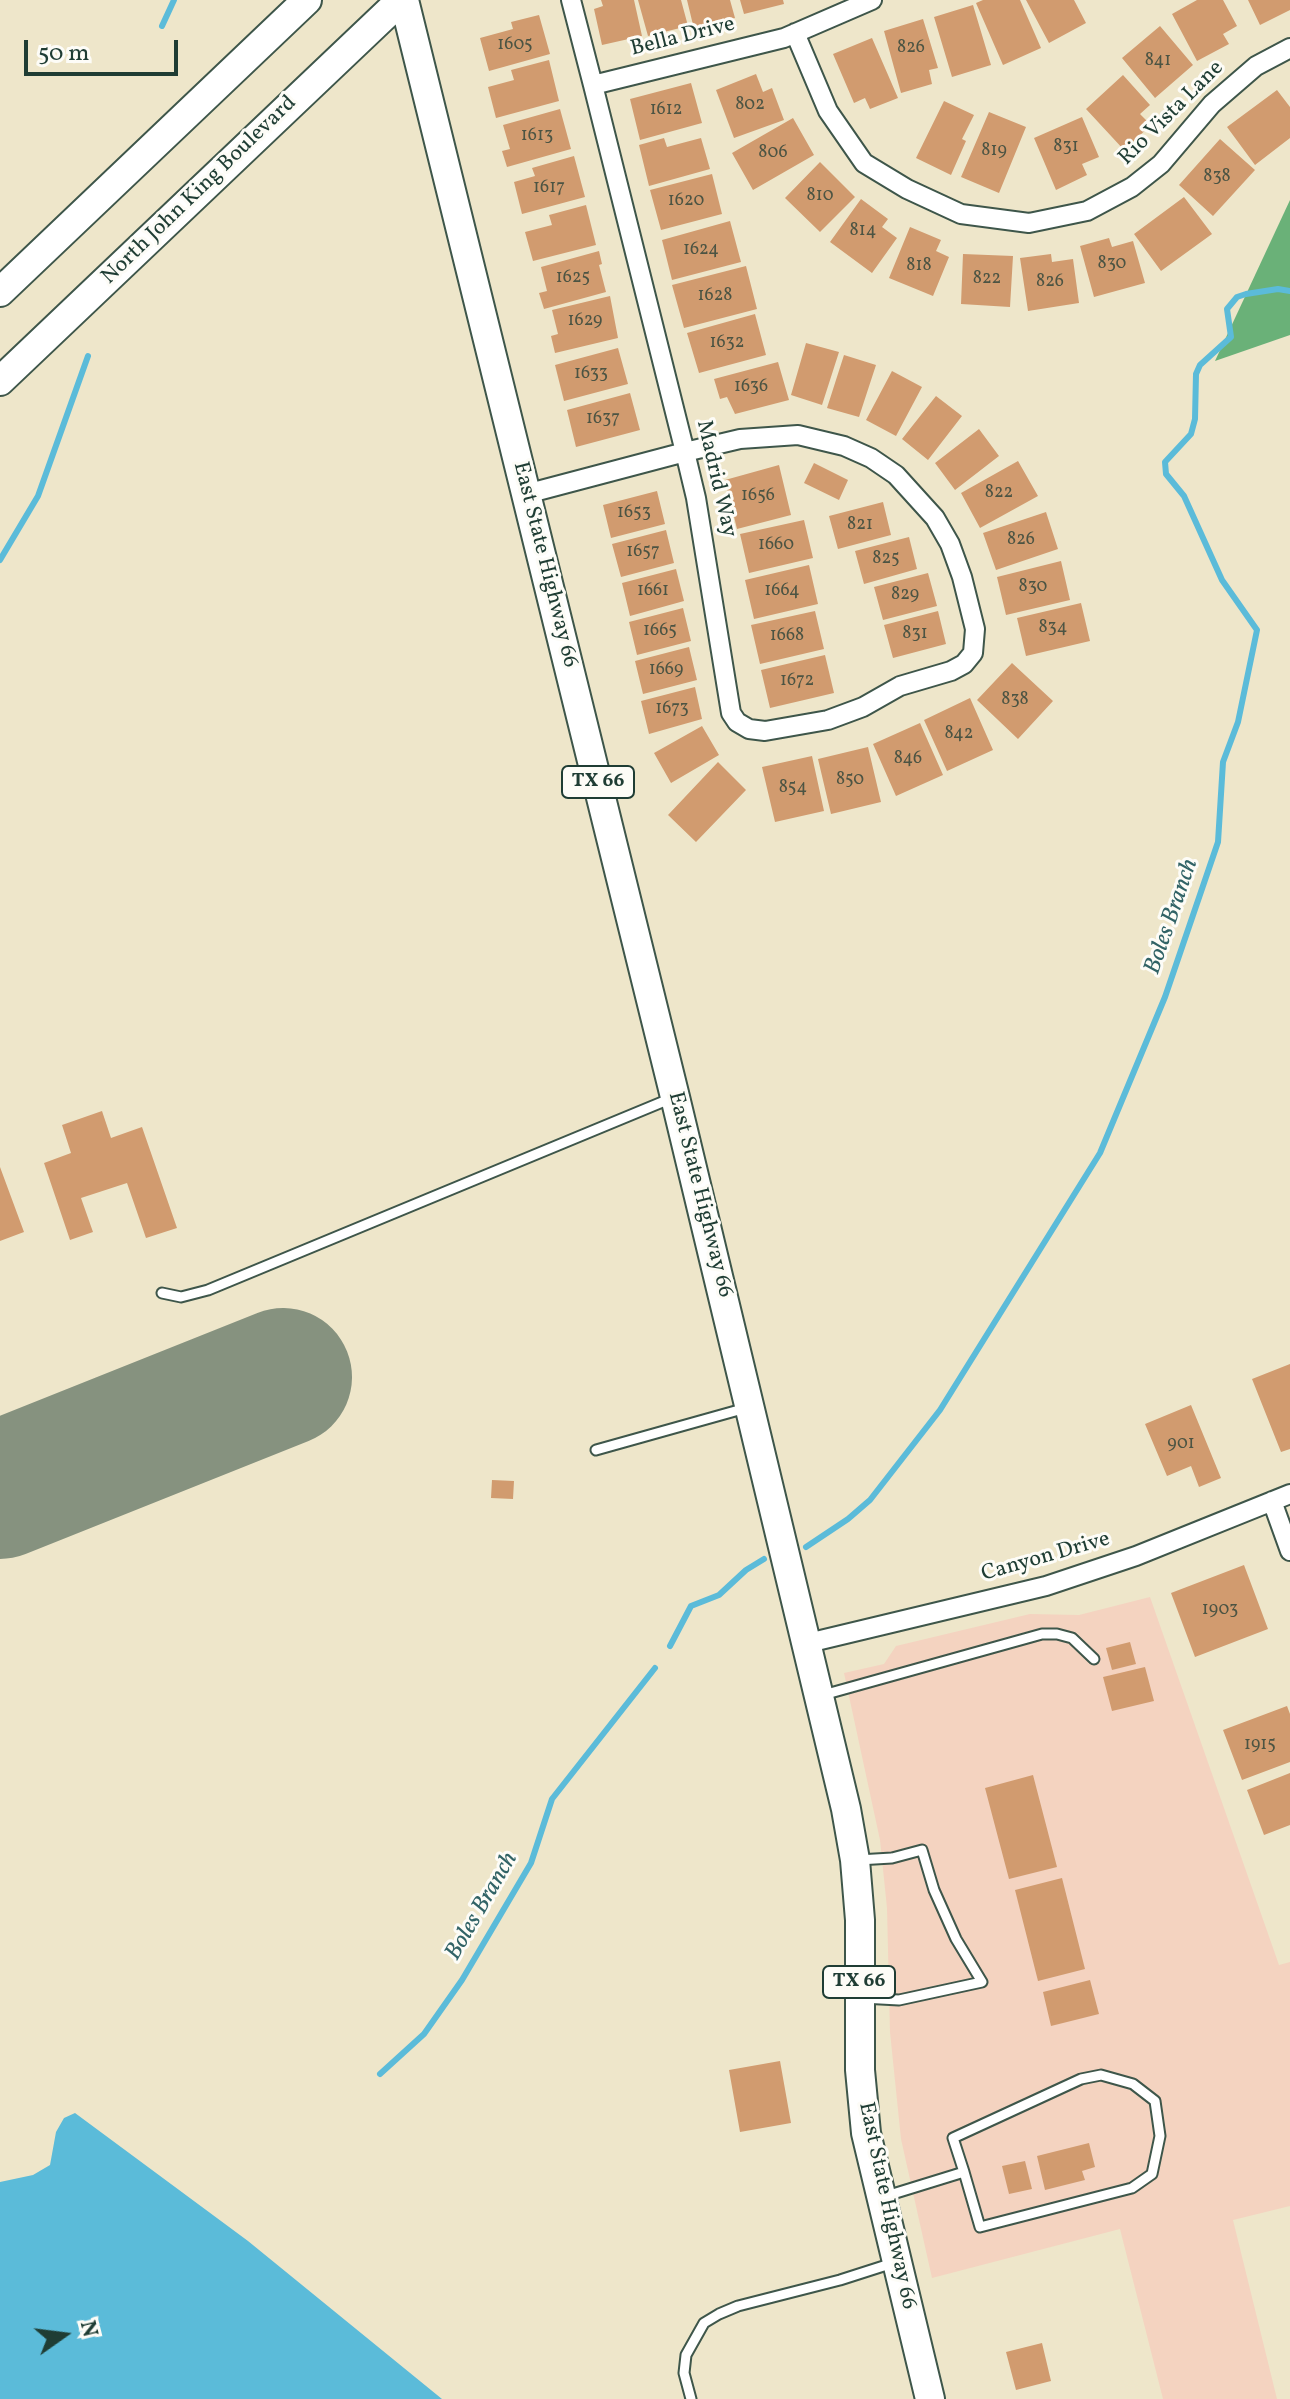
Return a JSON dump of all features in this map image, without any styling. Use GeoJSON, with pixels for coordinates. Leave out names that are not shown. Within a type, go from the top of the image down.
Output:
{"type":"FeatureCollection","features":[{"type":"Feature","properties":{"kind":"main road"},"geometry":{"type":"LineString","coordinates":[[0,292],[307,0]]}},
{"type":"Feature","properties":{"kind":"main road","name":"North John King Boulevard"},"geometry":{"type":"LineString","coordinates":[[0,381],[402,0]]}},
{"type":"Feature","properties":{"kind":"main road","name":"East State Highway 66"},"geometry":{"type":"LineString","coordinates":[[402,0],[675,1097],[846,1809],[855,1860],[860,1920],[859,1998],[866,2133],[930,2399]]}},
{"type":"Feature","properties":{"kind":"street","name":"Madrid Way"},"geometry":{"type":"LineString","coordinates":[[571,0],[685,452],[705,545],[728,705],[737,722],[749,729],[765,731],[828,720],[863,707],[900,686],[951,671],[964,664],[973,653],[975,629],[950,544],[935,518],[896,475],[871,458],[844,446],[821,438],[798,435],[740,439],[685,452]]}},
{"type":"Feature","properties":{"kind":"street","name":"Bella Drive"},"geometry":{"type":"LineString","coordinates":[[593,85],[784,38],[872,0]]}},
{"type":"Feature","properties":{"kind":"street","name":"Rio Vista Lane"},"geometry":{"type":"LineString","coordinates":[[795,33],[828,111],[864,163],[907,189],[961,214],[1029,223],[1087,211],[1132,187],[1161,164],[1212,104],[1256,66],[1290,48]]}},
{"type":"Feature","properties":{"kind":"street"},"geometry":{"type":"LineString","coordinates":[[526,494],[685,452]]}},
{"type":"Feature","properties":{"kind":"street","name":"Canyon Drive"},"geometry":{"type":"LineString","coordinates":[[808,1643],[1046,1586],[1136,1556],[1290,1494]]}},
{"type":"Feature","properties":{"kind":"street"},"geometry":{"type":"LineString","coordinates":[[1272,1501],[1290,1551]]}},
{"type":"Feature","properties":{"kind":"lane"},"geometry":{"type":"LineString","coordinates":[[162,1293],[181,1297],[208,1290],[675,1097]]}},
{"type":"Feature","properties":{"kind":"lane"},"geometry":{"type":"LineString","coordinates":[[596,1450],[750,1407]]}},
{"type":"Feature","properties":{"kind":"lane"},"geometry":{"type":"LineString","coordinates":[[820,1696],[1042,1634],[1072,1638],[1094,1659]]}},
{"type":"Feature","properties":{"kind":"lane"},"geometry":{"type":"LineString","coordinates":[[855,1860],[892,1858],[922,1850],[934,1890],[956,1939],[982,1982],[899,2000],[859,1998]]}},
{"type":"Feature","properties":{"kind":"lane"},"geometry":{"type":"LineString","coordinates":[[1101,2075],[1133,2084],[1155,2101],[1160,2136],[1152,2174],[1132,2188],[980,2227],[964,2172],[953,2138],[1081,2079],[1101,2075]]}},
{"type":"Feature","properties":{"kind":"lane"},"geometry":{"type":"LineString","coordinates":[[880,2198],[964,2172]]}},
{"type":"Feature","properties":{"kind":"lane"},"geometry":{"type":"LineString","coordinates":[[691,2399],[684,2373],[686,2355],[704,2323],[738,2306],[896,2262]]}},
{"type":"Feature","properties":{"kind":"shaded area"},"geometry":{"type":"Polygon","coordinates":[[[1150,1597],[1279,1965],[1290,1962],[1290,2206],[1233,2220],[1277,2399],[1163,2399],[1120,2229],[932,2278],[901,2139],[890,2032],[887,1908],[880,1840],[844,1673],[884,1664],[896,1646],[1030,1614],[1079,1615],[1150,1597]]]}},
{"type":"Feature","properties":{"kind":"green space"},"geometry":{"type":"Polygon","coordinates":[[[1290,200],[1290,335],[1215,361],[1290,200]]]}},
{"type":"Feature","properties":{"kind":"water"},"geometry":{"type":"Polygon","coordinates":[[[75,2113],[248,2241],[442,2399],[0,2399],[0,2182],[33,2175],[50,2165],[56,2132],[64,2118],[75,2113]]]}},
{"type":"Feature","properties":{"kind":"building"},"geometry":{"type":"Polygon","coordinates":[[[601,0],[634,0],[642,36],[602,45],[594,9],[603,6],[601,0]]]}},
{"type":"Feature","properties":{"kind":"building"},"geometry":{"type":"Polygon","coordinates":[[[638,0],[681,0],[688,26],[648,36],[638,0]]]}},
{"type":"Feature","properties":{"kind":"building"},"geometry":{"type":"Polygon","coordinates":[[[687,0],[730,0],[735,18],[694,29],[687,0]]]}},
{"type":"Feature","properties":{"kind":"building"},"geometry":{"type":"Polygon","coordinates":[[[740,0],[783,0],[784,4],[744,14],[740,0]]]}},
{"type":"Feature","properties":{"kind":"building"},"geometry":{"type":"Polygon","coordinates":[[[983,0],[1020,0],[1041,48],[1003,65],[976,3],[983,0]]]}},
{"type":"Feature","properties":{"kind":"building"},"geometry":{"type":"Polygon","coordinates":[[[1026,0],[1074,0],[1086,23],[1049,43],[1026,0]]]}},
{"type":"Feature","properties":{"kind":"building"},"geometry":{"type":"Polygon","coordinates":[[[1197,0],[1223,0],[1237,26],[1223,34],[1229,44],[1197,61],[1172,14],[1197,0]]]}},
{"type":"Feature","properties":{"kind":"building"},"geometry":{"type":"Polygon","coordinates":[[[1248,0],[1290,0],[1290,10],[1260,25],[1248,0]]]}},
{"type":"Feature","properties":{"kind":"building"},"geometry":{"type":"Polygon","coordinates":[[[973,5],[991,65],[952,77],[934,17],[973,5]]]}},
{"type":"Feature","properties":{"kind":"building"},"geometry":{"type":"Polygon","coordinates":[[[539,15],[550,54],[489,71],[480,38],[513,29],[511,22],[539,15]]]}},
{"type":"Feature","properties":{"kind":"building"},"geometry":{"type":"Polygon","coordinates":[[[923,19],[938,68],[929,70],[932,84],[901,93],[884,31],[923,19]]]}},
{"type":"Feature","properties":{"kind":"building"},"geometry":{"type":"Polygon","coordinates":[[[1160,26],[1193,65],[1155,98],[1122,58],[1160,26]]]}},
{"type":"Feature","properties":{"kind":"building"},"geometry":{"type":"Polygon","coordinates":[[[872,38],[898,98],[870,109],[865,98],[854,103],[833,54],[872,38]]]}},
{"type":"Feature","properties":{"kind":"building"},"geometry":{"type":"Polygon","coordinates":[[[549,60],[559,101],[496,118],[488,87],[514,80],[511,70],[549,60]]]}},
{"type":"Feature","properties":{"kind":"building"},"geometry":{"type":"Polygon","coordinates":[[[756,74],[763,92],[772,88],[784,120],[734,138],[716,90],[756,74]]]}},
{"type":"Feature","properties":{"kind":"building"},"geometry":{"type":"Polygon","coordinates":[[[1123,75],[1150,105],[1140,114],[1151,125],[1124,150],[1086,109],[1123,75]]]}},
{"type":"Feature","properties":{"kind":"building"},"geometry":{"type":"Polygon","coordinates":[[[691,83],[702,123],[640,140],[630,99],[691,83]]]}},
{"type":"Feature","properties":{"kind":"building"},"geometry":{"type":"Polygon","coordinates":[[[1277,90],[1290,107],[1290,138],[1255,165],[1227,127],[1277,90]]]}},
{"type":"Feature","properties":{"kind":"building"},"geometry":{"type":"Polygon","coordinates":[[[944,101],[974,115],[962,139],[966,141],[951,175],[916,158],[944,101]]]}},
{"type":"Feature","properties":{"kind":"building"},"geometry":{"type":"Polygon","coordinates":[[[560,109],[571,149],[507,167],[502,151],[510,149],[503,125],[560,109]]]}},
{"type":"Feature","properties":{"kind":"building"},"geometry":{"type":"Polygon","coordinates":[[[989,112],[1026,127],[999,193],[961,177],[989,112]]]}},
{"type":"Feature","properties":{"kind":"building"},"geometry":{"type":"Polygon","coordinates":[[[1082,117],[1099,157],[1082,164],[1087,175],[1056,190],[1034,138],[1082,117]]]}},
{"type":"Feature","properties":{"kind":"building"},"geometry":{"type":"Polygon","coordinates":[[[793,118],[814,155],[753,190],[732,153],[793,118]]]}},
{"type":"Feature","properties":{"kind":"building"},"geometry":{"type":"Polygon","coordinates":[[[664,138],[667,147],[701,138],[710,169],[649,186],[639,145],[664,138]]]}},
{"type":"Feature","properties":{"kind":"building"},"geometry":{"type":"Polygon","coordinates":[[[1220,139],[1255,170],[1213,216],[1179,185],[1220,139]]]}},
{"type":"Feature","properties":{"kind":"building"},"geometry":{"type":"Polygon","coordinates":[[[574,156],[585,197],[522,214],[514,182],[535,176],[532,168],[574,156]]]}},
{"type":"Feature","properties":{"kind":"building"},"geometry":{"type":"Polygon","coordinates":[[[820,162],[855,197],[820,232],[785,198],[820,162]]]}},
{"type":"Feature","properties":{"kind":"building"},"geometry":{"type":"Polygon","coordinates":[[[712,174],[722,214],[661,230],[650,190],[712,174]]]}},
{"type":"Feature","properties":{"kind":"building"},"geometry":{"type":"Polygon","coordinates":[[[1184,197],[1212,234],[1161,271],[1134,234],[1184,197]]]}},
{"type":"Feature","properties":{"kind":"building"},"geometry":{"type":"Polygon","coordinates":[[[861,199],[888,219],[882,227],[897,238],[872,273],[830,242],[861,199]]]}},
{"type":"Feature","properties":{"kind":"building"},"geometry":{"type":"Polygon","coordinates":[[[586,205],[596,245],[533,261],[525,232],[552,225],[549,215],[586,205]]]}},
{"type":"Feature","properties":{"kind":"building"},"geometry":{"type":"Polygon","coordinates":[[[730,221],[741,262],[672,280],[662,240],[730,221]]]}},
{"type":"Feature","properties":{"kind":"building"},"geometry":{"type":"Polygon","coordinates":[[[910,227],[941,240],[936,251],[949,257],[933,296],[889,278],[910,227]]]}},
{"type":"Feature","properties":{"kind":"building"},"geometry":{"type":"Polygon","coordinates":[[[1109,238],[1112,247],[1133,241],[1145,283],[1094,297],[1080,246],[1109,238]]]}},
{"type":"Feature","properties":{"kind":"building"},"geometry":{"type":"Polygon","coordinates":[[[599,251],[606,292],[544,309],[539,293],[547,291],[541,267],[599,251]]]}},
{"type":"Feature","properties":{"kind":"building"},"geometry":{"type":"Polygon","coordinates":[[[963,254],[1013,256],[1010,307],[961,304],[963,254]]]}},
{"type":"Feature","properties":{"kind":"building"},"geometry":{"type":"Polygon","coordinates":[[[1051,254],[1052,262],[1073,259],[1079,303],[1028,311],[1020,258],[1051,254]]]}},
{"type":"Feature","properties":{"kind":"building"},"geometry":{"type":"Polygon","coordinates":[[[746,266],[757,309],[684,328],[672,285],[746,266]]]}},
{"type":"Feature","properties":{"kind":"building"},"geometry":{"type":"Polygon","coordinates":[[[610,296],[618,338],[555,353],[551,336],[558,334],[552,310],[610,296]]]}},
{"type":"Feature","properties":{"kind":"building"},"geometry":{"type":"Polygon","coordinates":[[[755,314],[766,355],[699,373],[687,333],[755,314]]]}},
{"type":"Feature","properties":{"kind":"building"},"geometry":{"type":"Polygon","coordinates":[[[806,343],[839,352],[822,405],[791,395],[806,343]]]}},
{"type":"Feature","properties":{"kind":"building"},"geometry":{"type":"Polygon","coordinates":[[[618,348],[628,384],[564,401],[555,365],[618,348]]]}},
{"type":"Feature","properties":{"kind":"building"},"geometry":{"type":"Polygon","coordinates":[[[844,355],[876,365],[859,417],[827,408],[844,355]]]}},
{"type":"Feature","properties":{"kind":"building"},"geometry":{"type":"Polygon","coordinates":[[[778,362],[789,400],[735,414],[727,397],[720,399],[714,379],[778,362]]]}},
{"type":"Feature","properties":{"kind":"building"},"geometry":{"type":"Polygon","coordinates":[[[892,371],[922,387],[896,436],[866,420],[892,371]]]}},
{"type":"Feature","properties":{"kind":"building"},"geometry":{"type":"Polygon","coordinates":[[[630,393],[640,430],[576,447],[567,410],[630,393]]]}},
{"type":"Feature","properties":{"kind":"building"},"geometry":{"type":"Polygon","coordinates":[[[936,396],[962,416],[928,460],[902,439],[936,396]]]}},
{"type":"Feature","properties":{"kind":"building"},"geometry":{"type":"Polygon","coordinates":[[[979,429],[999,456],[955,490],[935,463],[979,429]]]}},
{"type":"Feature","properties":{"kind":"building"},"geometry":{"type":"Polygon","coordinates":[[[1018,461],[1038,496],[980,528],[961,493],[1018,461]]]}},
{"type":"Feature","properties":{"kind":"building"},"geometry":{"type":"Polygon","coordinates":[[[814,463],[848,480],[839,500],[804,483],[814,463]]]}},
{"type":"Feature","properties":{"kind":"building"},"geometry":{"type":"Polygon","coordinates":[[[779,465],[791,515],[737,529],[725,480],[779,465]]]}},
{"type":"Feature","properties":{"kind":"building"},"geometry":{"type":"Polygon","coordinates":[[[657,491],[665,524],[611,538],[603,505],[657,491]]]}},
{"type":"Feature","properties":{"kind":"building"},"geometry":{"type":"Polygon","coordinates":[[[883,502],[891,535],[838,549],[829,516],[883,502]]]}},
{"type":"Feature","properties":{"kind":"building"},"geometry":{"type":"Polygon","coordinates":[[[1046,512],[1058,549],[996,570],[983,533],[1046,512]]]}},
{"type":"Feature","properties":{"kind":"building"},"geometry":{"type":"Polygon","coordinates":[[[804,520],[813,558],[749,573],[740,534],[804,520]]]}},
{"type":"Feature","properties":{"kind":"building"},"geometry":{"type":"Polygon","coordinates":[[[666,530],[674,563],[621,577],[612,544],[666,530]]]}},
{"type":"Feature","properties":{"kind":"building"},"geometry":{"type":"Polygon","coordinates":[[[909,537],[917,569],[864,584],[855,551],[909,537]]]}},
{"type":"Feature","properties":{"kind":"building"},"geometry":{"type":"Polygon","coordinates":[[[1061,561],[1070,600],[1006,615],[997,577],[1061,561]]]}},
{"type":"Feature","properties":{"kind":"building"},"geometry":{"type":"Polygon","coordinates":[[[809,565],[818,604],[754,619],[745,580],[809,565]]]}},
{"type":"Feature","properties":{"kind":"building"},"geometry":{"type":"Polygon","coordinates":[[[676,569],[684,601],[630,616],[622,583],[676,569]]]}},
{"type":"Feature","properties":{"kind":"building"},"geometry":{"type":"Polygon","coordinates":[[[928,573],[937,606],[883,620],[874,587],[928,573]]]}},
{"type":"Feature","properties":{"kind":"building"},"geometry":{"type":"Polygon","coordinates":[[[1081,603],[1090,641],[1026,656],[1017,618],[1081,603]]]}},
{"type":"Feature","properties":{"kind":"building"},"geometry":{"type":"Polygon","coordinates":[[[683,608],[691,641],[637,655],[629,622],[683,608]]]}},
{"type":"Feature","properties":{"kind":"building"},"geometry":{"type":"Polygon","coordinates":[[[815,611],[824,649],[760,664],[751,625],[815,611]]]}},
{"type":"Feature","properties":{"kind":"building"},"geometry":{"type":"Polygon","coordinates":[[[938,611],[946,644],[893,658],[884,625],[938,611]]]}},
{"type":"Feature","properties":{"kind":"building"},"geometry":{"type":"Polygon","coordinates":[[[689,647],[697,680],[643,694],[635,661],[689,647]]]}},
{"type":"Feature","properties":{"kind":"building"},"geometry":{"type":"Polygon","coordinates":[[[825,655],[834,693],[770,708],[761,670],[825,655]]]}},
{"type":"Feature","properties":{"kind":"building"},"geometry":{"type":"Polygon","coordinates":[[[1012,663],[1053,701],[1018,739],[977,700],[1012,663]]]}},
{"type":"Feature","properties":{"kind":"building"},"geometry":{"type":"Polygon","coordinates":[[[695,687],[702,719],[649,734],[641,701],[695,687]]]}},
{"type":"Feature","properties":{"kind":"building"},"geometry":{"type":"Polygon","coordinates":[[[970,698],[993,750],[947,771],[924,720],[970,698]]]}},
{"type":"Feature","properties":{"kind":"building"},"geometry":{"type":"Polygon","coordinates":[[[920,723],[943,775],[896,796],[873,744],[920,723]]]}},
{"type":"Feature","properties":{"kind":"building"},"geometry":{"type":"Polygon","coordinates":[[[702,726],[719,755],[671,783],[654,753],[702,726]]]}},
{"type":"Feature","properties":{"kind":"building"},"geometry":{"type":"Polygon","coordinates":[[[868,747],[881,802],[831,814],[818,759],[868,747]]]}},
{"type":"Feature","properties":{"kind":"building"},"geometry":{"type":"Polygon","coordinates":[[[812,756],[824,811],[775,822],[762,767],[812,756]]]}},
{"type":"Feature","properties":{"kind":"building"},"geometry":{"type":"Polygon","coordinates":[[[718,762],[746,790],[696,842],[668,815],[718,762]]]}},
{"type":"Feature","properties":{"kind":"building"},"geometry":{"type":"Polygon","coordinates":[[[102,1111],[111,1138],[142,1127],[177,1228],[146,1238],[127,1183],[81,1198],[93,1232],[70,1240],[44,1163],[71,1153],[62,1125],[102,1111]]]}},
{"type":"Feature","properties":{"kind":"building"},"geometry":{"type":"Polygon","coordinates":[[[0,1167],[24,1232],[0,1241],[0,1167]]]}},
{"type":"Feature","properties":{"kind":"building"},"geometry":{"type":"Polygon","coordinates":[[[1290,1364],[1290,1449],[1281,1452],[1252,1379],[1290,1364]]]}},
{"type":"Feature","properties":{"kind":"building"},"geometry":{"type":"Polygon","coordinates":[[[1191,1405],[1221,1478],[1199,1487],[1191,1466],[1167,1476],[1145,1424],[1191,1405]]]}},
{"type":"Feature","properties":{"kind":"building"},"geometry":{"type":"Polygon","coordinates":[[[492,1480],[514,1481],[513,1499],[491,1498],[492,1480]]]}},
{"type":"Feature","properties":{"kind":"building"},"geometry":{"type":"Polygon","coordinates":[[[1244,1565],[1268,1629],[1195,1657],[1171,1593],[1244,1565]]]}},
{"type":"Feature","properties":{"kind":"building"},"geometry":{"type":"Polygon","coordinates":[[[1130,1642],[1136,1664],[1112,1670],[1106,1648],[1130,1642]]]}},
{"type":"Feature","properties":{"kind":"building"},"geometry":{"type":"Polygon","coordinates":[[[1145,1667],[1154,1701],[1112,1711],[1103,1677],[1145,1667]]]}},
{"type":"Feature","properties":{"kind":"building"},"geometry":{"type":"Polygon","coordinates":[[[1287,1706],[1290,1714],[1290,1762],[1242,1780],[1223,1730],[1287,1706]]]}},
{"type":"Feature","properties":{"kind":"building"},"geometry":{"type":"Polygon","coordinates":[[[1290,1773],[1290,1825],[1264,1835],[1247,1790],[1290,1773]]]}},
{"type":"Feature","properties":{"kind":"building"},"geometry":{"type":"Polygon","coordinates":[[[1033,1775],[1057,1867],[1009,1879],[985,1788],[1033,1775]]]}},
{"type":"Feature","properties":{"kind":"building"},"geometry":{"type":"Polygon","coordinates":[[[1062,1878],[1085,1969],[1038,1981],[1015,1890],[1062,1878]]]}},
{"type":"Feature","properties":{"kind":"building"},"geometry":{"type":"Polygon","coordinates":[[[1090,1980],[1099,2014],[1051,2026],[1043,1992],[1090,1980]]]}},
{"type":"Feature","properties":{"kind":"building"},"geometry":{"type":"Polygon","coordinates":[[[780,2061],[791,2123],[740,2132],[729,2070],[780,2061]]]}},
{"type":"Feature","properties":{"kind":"building"},"geometry":{"type":"Polygon","coordinates":[[[1089,2143],[1095,2167],[1082,2171],[1085,2180],[1045,2190],[1037,2156],[1089,2143]]]}},
{"type":"Feature","properties":{"kind":"building"},"geometry":{"type":"Polygon","coordinates":[[[1025,2161],[1032,2189],[1009,2194],[1002,2166],[1025,2161]]]}},
{"type":"Feature","properties":{"kind":"building"},"geometry":{"type":"Polygon","coordinates":[[[1042,2343],[1051,2381],[1016,2390],[1006,2352],[1042,2343]]]}},
{"type":"Feature","properties":{"kind":"waterway"},"geometry":{"type":"LineString","coordinates":[[162,26],[174,0]]}},
{"type":"Feature","properties":{"kind":"waterway","name":"Boles Branch"},"geometry":{"type":"LineString","coordinates":[[806,1547],[870,1500],[940,1410],[1100,1153],[1165,997],[1218,842],[1223,762],[1238,722],[1257,630],[1222,580],[1184,496],[1166,474],[1165,462],[1191,434],[1195,419],[1196,374],[1200,365],[1231,337],[1227,309],[1237,297],[1246,294],[1278,289],[1290,291]]}},
{"type":"Feature","properties":{"kind":"waterway"},"geometry":{"type":"LineString","coordinates":[[0,560],[38,496],[88,356]]}},
{"type":"Feature","properties":{"kind":"waterway","name":"Boles Branch"},"geometry":{"type":"LineString","coordinates":[[670,1646],[691,1606],[719,1595],[746,1570],[764,1559]]}},
{"type":"Feature","properties":{"kind":"waterway","name":"Boles Branch"},"geometry":{"type":"LineString","coordinates":[[380,2074],[424,2034],[462,1980],[531,1863],[552,1799],[655,1668]]}},
{"type":"Feature","properties":{"kind":"runway"},"geometry":{"type":"LineString","coordinates":[[0,1490],[283,1377]]}}]}
